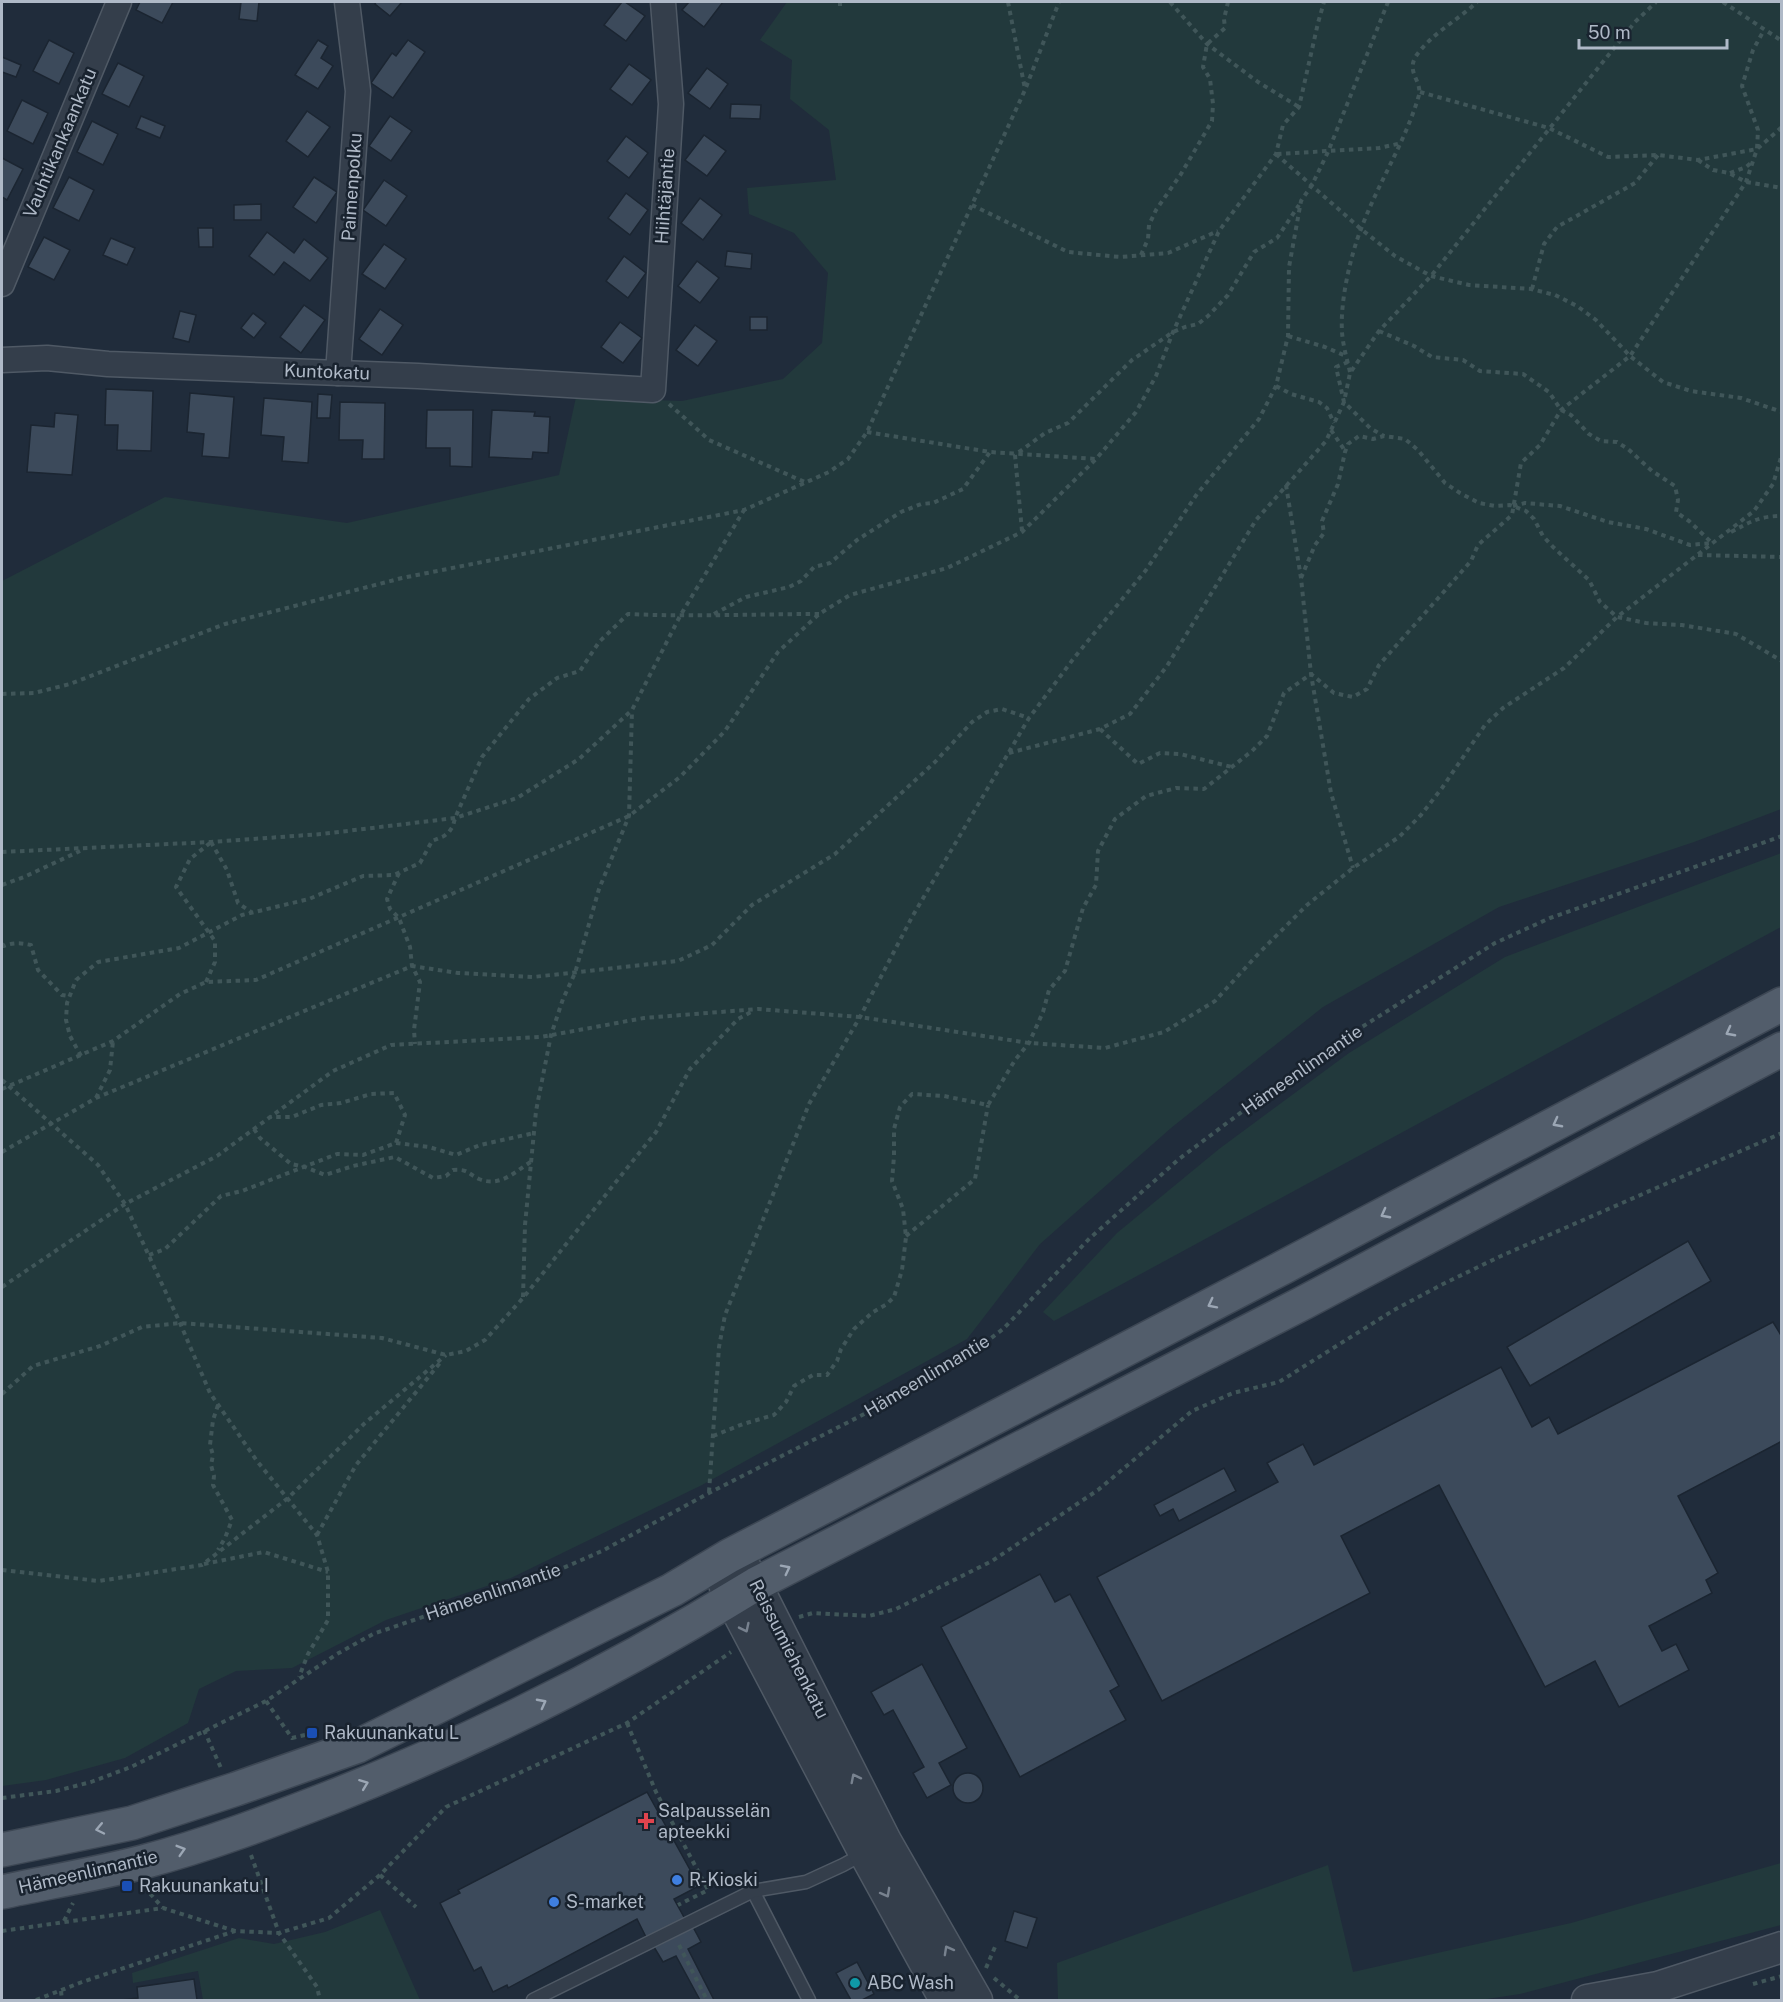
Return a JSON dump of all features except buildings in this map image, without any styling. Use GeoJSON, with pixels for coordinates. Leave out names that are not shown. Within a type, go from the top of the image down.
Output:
{"type":"FeatureCollection","features":[{"type":"Feature","properties":{"kind":"main road"},"geometry":{"type":"LineString","coordinates":[[2,1850],[132,1822],[236,1789],[358,1746],[672,1590],[729,1556],[1782,1004]]}},
{"type":"Feature","properties":{"kind":"main road","name":"Hämeenlinnantie"},"geometry":{"type":"LineString","coordinates":[[2,1892],[143,1862],[256,1826],[377,1779],[517,1717],[693,1623],[743,1592],[1305,1302],[1782,1049]]}},
{"type":"Feature","properties":{"kind":"street","name":"Vauhtikankaankatu"},"geometry":{"type":"LineString","coordinates":[[2,284],[119,2]]}},
{"type":"Feature","properties":{"kind":"street","name":"Paimenpolku"},"geometry":{"type":"LineString","coordinates":[[338,373],[358,91],[347,2]]}},
{"type":"Feature","properties":{"kind":"street","name":"Hiihtäjäntie"},"geometry":{"type":"LineString","coordinates":[[653,390],[671,104],[663,2]]}},
{"type":"Feature","properties":{"kind":"street","name":"Kuntokatu"},"geometry":{"type":"LineString","coordinates":[[2,360],[47,358],[108,364],[338,373],[653,390]]}},
{"type":"Feature","properties":{"kind":"street","name":"Reissumiehenkatu"},"geometry":{"type":"LineString","coordinates":[[729,1556],[742,1562],[743,1592],[750,1640],[875,1847],[980,1987]]}},
{"type":"Feature","properties":{"kind":"street","name":"Reissumiehenkatu"},"geometry":{"type":"LineString","coordinates":[[743,1592],[778,1625],[945,2001]]}},
{"type":"Feature","properties":{"kind":"street"},"geometry":{"type":"LineString","coordinates":[[1587,2001],[1658,1987],[1782,1947]]}},
{"type":"Feature","properties":{"kind":"lane"},"geometry":{"type":"LineString","coordinates":[[533,2001],[753,1891],[806,1882],[875,1847]]}},
{"type":"Feature","properties":{"kind":"lane"},"geometry":{"type":"LineString","coordinates":[[753,1891],[809,2001]]}},
{"type":"Feature","properties":{"kind":"path"},"geometry":{"type":"LineString","coordinates":[[1008,2],[1025,90]]}},
{"type":"Feature","properties":{"kind":"path"},"geometry":{"type":"LineString","coordinates":[[2,694],[34,693],[70,684],[225,624],[402,578],[744,510],[830,472],[848,459],[867,432],[1025,90],[1059,2]]}},
{"type":"Feature","properties":{"kind":"path"},"geometry":{"type":"LineString","coordinates":[[1170,2],[1207,44],[1258,82],[1299,107]]}},
{"type":"Feature","properties":{"kind":"path"},"geometry":{"type":"LineString","coordinates":[[1141,255],[1148,240],[1149,225],[1156,210],[1212,122],[1213,104],[1210,79],[1203,67],[1207,44],[1225,28],[1224,19],[1228,2]]}},
{"type":"Feature","properties":{"kind":"path"},"geometry":{"type":"LineString","coordinates":[[2,1089],[113,1041],[180,994],[206,982],[256,980],[629,816],[680,777],[725,731],[778,651],[819,614],[850,595],[947,568],[1022,532],[1096,459],[1136,412],[1156,376],[1173,332],[1219,231],[1276,154],[1283,125],[1299,107],[1317,23],[1324,2]]}},
{"type":"Feature","properties":{"kind":"path"},"geometry":{"type":"LineString","coordinates":[[1015,455],[1046,434],[1068,423],[1132,360],[1173,332],[1198,324],[1223,300],[1238,281],[1254,252],[1277,238],[1312,185],[1328,152],[1388,2]]}},
{"type":"Feature","properties":{"kind":"path"},"geometry":{"type":"LineString","coordinates":[[1350,373],[1342,330],[1347,279],[1361,229],[1402,143],[1420,92],[1412,70],[1415,59],[1426,44],[1477,2]]}},
{"type":"Feature","properties":{"kind":"path"},"geometry":{"type":"LineString","coordinates":[[1008,753],[1100,729],[1130,714],[1167,666],[1256,520],[1326,441],[1344,402],[1350,373],[1378,331],[1431,276],[1635,22],[1656,2]]}},
{"type":"Feature","properties":{"kind":"path"},"geometry":{"type":"LineString","coordinates":[[1723,2],[1782,41]]}},
{"type":"Feature","properties":{"kind":"path"},"geometry":{"type":"LineString","coordinates":[[1728,4],[1733,2]]}},
{"type":"Feature","properties":{"kind":"path"},"geometry":{"type":"LineString","coordinates":[[1311,674],[1334,693],[1353,697],[1367,689],[1379,665],[1472,561],[1478,545],[1512,515],[1521,463],[1540,445],[1561,410],[1630,356],[1746,182],[1755,159],[1758,130],[1742,86],[1753,50],[1764,30]]}},
{"type":"Feature","properties":{"kind":"path"},"geometry":{"type":"LineString","coordinates":[[1420,92],[1550,128],[1608,157],[1658,155],[1698,160],[1757,149],[1782,127]]}},
{"type":"Feature","properties":{"kind":"path"},"geometry":{"type":"LineString","coordinates":[[1276,154],[1379,148],[1402,143]]}},
{"type":"Feature","properties":{"kind":"path"},"geometry":{"type":"LineString","coordinates":[[1276,154],[1395,256],[1431,276],[1469,285],[1532,289],[1555,295],[1577,306],[1596,320],[1630,356],[1663,382],[1691,391],[1741,398],[1782,412]]}},
{"type":"Feature","properties":{"kind":"path"},"geometry":{"type":"LineString","coordinates":[[1532,289],[1544,244],[1557,227],[1635,183],[1658,155]]}},
{"type":"Feature","properties":{"kind":"path"},"geometry":{"type":"LineString","coordinates":[[1729,173],[1746,167],[1755,159]]}},
{"type":"Feature","properties":{"kind":"path"},"geometry":{"type":"LineString","coordinates":[[1698,160],[1713,170],[1729,173],[1746,182],[1782,188]]}},
{"type":"Feature","properties":{"kind":"path"},"geometry":{"type":"LineString","coordinates":[[709,1493],[718,1347],[725,1315],[809,1104],[860,1017],[912,917],[1029,718],[1074,658],[1146,570],[1197,494],[1259,419],[1276,386],[1288,336],[1288,267],[1301,201]]}},
{"type":"Feature","properties":{"kind":"path"},"geometry":{"type":"LineString","coordinates":[[972,205],[1068,252],[1120,257],[1168,253],[1219,231]]}},
{"type":"Feature","properties":{"kind":"path"},"geometry":{"type":"LineString","coordinates":[[1378,331],[1414,346],[1432,357],[1463,360],[1480,371],[1523,374],[1549,392],[1561,410],[1571,416],[1589,434],[1601,441],[1617,442],[1652,471],[1675,486],[1678,500],[1676,512],[1712,543]]}},
{"type":"Feature","properties":{"kind":"path"},"geometry":{"type":"LineString","coordinates":[[1288,336],[1346,356]]}},
{"type":"Feature","properties":{"kind":"path"},"geometry":{"type":"LineString","coordinates":[[1348,363],[1336,367],[1344,402],[1370,428],[1384,436],[1405,439],[1418,450],[1445,483],[1460,493],[1479,503],[1512,506],[1526,511],[1553,548],[1589,580],[1600,602],[1617,617],[1736,634],[1776,660],[1782,661]]}},
{"type":"Feature","properties":{"kind":"path"},"geometry":{"type":"LineString","coordinates":[[1276,386],[1291,394],[1319,402],[1327,408],[1334,423]]}},
{"type":"Feature","properties":{"kind":"path"},"geometry":{"type":"LineString","coordinates":[[653,390],[709,440],[807,483]]}},
{"type":"Feature","properties":{"kind":"path"},"geometry":{"type":"LineString","coordinates":[[1331,430],[1345,452]]}},
{"type":"Feature","properties":{"kind":"path"},"geometry":{"type":"LineString","coordinates":[[867,432],[1015,455],[1096,459]]}},
{"type":"Feature","properties":{"kind":"path"},"geometry":{"type":"LineString","coordinates":[[1301,578],[1315,545],[1324,533],[1322,521],[1338,484],[1348,444],[1359,436],[1373,439],[1384,436]]}},
{"type":"Feature","properties":{"kind":"path"},"geometry":{"type":"LineString","coordinates":[[713,614],[746,597],[789,587],[801,581],[814,567],[830,563],[857,540],[901,512],[921,504],[933,503],[963,489],[990,452]]}},
{"type":"Feature","properties":{"kind":"path"},"geometry":{"type":"LineString","coordinates":[[2,1287],[125,1204],[217,1156],[333,1071],[391,1045],[551,1035],[644,1018],[758,1009],[860,1017],[1029,1043],[1105,1048],[1164,1032],[1215,1001],[1307,905],[1353,868],[1398,837],[1421,815],[1485,725],[1503,708],[1564,668],[1617,617],[1754,512],[1773,484],[1782,454]]}},
{"type":"Feature","properties":{"kind":"path"},"geometry":{"type":"LineString","coordinates":[[1015,455],[1022,532]]}},
{"type":"Feature","properties":{"kind":"path"},"geometry":{"type":"LineString","coordinates":[[1286,484],[1301,578],[1311,674],[1331,793],[1353,868]]}},
{"type":"Feature","properties":{"kind":"path"},"geometry":{"type":"LineString","coordinates":[[1512,506],[1525,503],[1560,506],[1608,522],[1646,529],[1690,545],[1712,543]]}},
{"type":"Feature","properties":{"kind":"path"},"geometry":{"type":"LineString","coordinates":[[2,852],[322,834],[455,818],[517,798],[579,759],[632,710],[680,616],[744,510]]}},
{"type":"Feature","properties":{"kind":"path"},"geometry":{"type":"LineString","coordinates":[[1719,538],[1764,516],[1782,516]]}},
{"type":"Feature","properties":{"kind":"path"},"geometry":{"type":"LineString","coordinates":[[1697,555],[1782,557]]}},
{"type":"Feature","properties":{"kind":"path"},"geometry":{"type":"LineString","coordinates":[[81,1056],[70,1036],[66,1020],[67,1003],[76,980],[98,962],[179,948],[252,912],[309,899],[363,876],[394,875],[420,863],[432,841],[444,836],[453,826],[482,758],[529,699],[557,678],[580,671],[599,642],[628,614],[680,616],[819,614]]}},
{"type":"Feature","properties":{"kind":"path"},"geometry":{"type":"LineString","coordinates":[[906,1237],[975,1179],[988,1105],[1015,1060],[1029,1043],[1043,1012],[1049,990],[1065,971],[1083,908],[1096,885],[1098,850],[1115,819],[1146,796],[1176,788],[1204,789],[1268,736],[1284,693],[1311,674]]}},
{"type":"Feature","properties":{"kind":"path"},"geometry":{"type":"LineString","coordinates":[[2,1152],[96,1098],[412,966],[458,973],[533,977],[678,961],[712,945],[752,905],[835,854],[935,762],[972,722],[987,712],[1002,709],[1029,718]]}},
{"type":"Feature","properties":{"kind":"path"},"geometry":{"type":"LineString","coordinates":[[523,1298],[525,1225],[536,1111],[551,1035],[563,999],[575,973],[599,889],[629,816],[632,710]]}},
{"type":"Feature","properties":{"kind":"path"},"geometry":{"type":"LineString","coordinates":[[1100,729],[1138,764],[1160,753],[1180,754],[1232,767]]}},
{"type":"Feature","properties":{"kind":"path","name":"Hämeenlinnantie"},"geometry":{"type":"LineString","coordinates":[[2,1798],[56,1791],[91,1782],[131,1767],[266,1701],[299,1677],[373,1635],[573,1564],[880,1406],[969,1355],[1003,1329],[1090,1238],[1179,1159],[1354,1032],[1495,943],[1550,918],[1782,836]]}},
{"type":"Feature","properties":{"kind":"path"},"geometry":{"type":"LineString","coordinates":[[211,842],[227,870],[238,903],[252,912]]}},
{"type":"Feature","properties":{"kind":"path"},"geometry":{"type":"LineString","coordinates":[[206,982],[215,962],[215,941],[176,887],[190,859],[211,842]]}},
{"type":"Feature","properties":{"kind":"path"},"geometry":{"type":"LineString","coordinates":[[2,885],[83,849]]}},
{"type":"Feature","properties":{"kind":"path"},"geometry":{"type":"LineString","coordinates":[[400,873],[387,899],[390,909],[399,918],[410,948],[412,966],[420,982],[414,1030],[415,1044]]}},
{"type":"Feature","properties":{"kind":"path"},"geometry":{"type":"LineString","coordinates":[[2,944],[4,946],[11,943],[31,945],[38,970],[62,995],[70,996]]}},
{"type":"Feature","properties":{"kind":"path"},"geometry":{"type":"LineString","coordinates":[[2,1394],[33,1366],[100,1346],[142,1327],[180,1323],[382,1338],[446,1355],[466,1351],[485,1340],[523,1298],[656,1132],[690,1070],[738,1018],[758,1009]]}},
{"type":"Feature","properties":{"kind":"path"},"geometry":{"type":"LineString","coordinates":[[96,1098],[110,1070],[113,1041]]}},
{"type":"Feature","properties":{"kind":"path"},"geometry":{"type":"LineString","coordinates":[[2,1080],[98,1165],[125,1204],[210,1393],[257,1461],[317,1535],[328,1572],[328,1620],[299,1677]]}},
{"type":"Feature","properties":{"kind":"path"},"geometry":{"type":"LineString","coordinates":[[270,1117],[292,1117],[321,1105],[341,1103],[371,1094],[394,1093],[405,1115],[396,1143]]}},
{"type":"Feature","properties":{"kind":"path"},"geometry":{"type":"LineString","coordinates":[[713,1436],[774,1414],[786,1402],[794,1386],[813,1376],[827,1376],[854,1329],[894,1297],[902,1270],[906,1237],[903,1209],[892,1181],[894,1128],[900,1107],[912,1094],[944,1096],[988,1105]]}},
{"type":"Feature","properties":{"kind":"path"},"geometry":{"type":"LineString","coordinates":[[254,1129],[260,1138],[291,1164],[325,1175],[395,1157],[434,1178],[446,1176],[453,1170],[463,1169],[478,1179],[490,1182],[511,1177],[532,1161]]}},
{"type":"Feature","properties":{"kind":"path"},"geometry":{"type":"LineString","coordinates":[[149,1255],[165,1249],[221,1196],[242,1191],[337,1154],[363,1155],[396,1143],[456,1155],[480,1145],[534,1133]]}},
{"type":"Feature","properties":{"kind":"path"},"geometry":{"type":"LineString","coordinates":[[778,1625],[813,1613],[869,1616],[896,1609],[992,1561],[1098,1490],[1192,1411],[1233,1393],[1279,1382],[1394,1310],[1443,1284],[1501,1256],[1782,1133]]}},
{"type":"Feature","properties":{"kind":"path"},"geometry":{"type":"LineString","coordinates":[[201,1565],[288,1498],[364,1423],[446,1355]]}},
{"type":"Feature","properties":{"kind":"path"},"geometry":{"type":"LineString","coordinates":[[317,1535],[356,1465],[446,1355]]}},
{"type":"Feature","properties":{"kind":"path"},"geometry":{"type":"LineString","coordinates":[[216,1553],[232,1520],[213,1485],[214,1476],[211,1465],[213,1455],[210,1445],[214,1428],[213,1420],[218,1405]]}},
{"type":"Feature","properties":{"kind":"path"},"geometry":{"type":"LineString","coordinates":[[2,1570],[99,1581],[201,1565],[264,1552],[328,1572]]}},
{"type":"Feature","properties":{"kind":"path"},"geometry":{"type":"LineString","coordinates":[[2,1931],[164,1908],[235,1931],[279,1933],[329,1918],[380,1875],[446,1807],[627,1723],[750,1640]]}},
{"type":"Feature","properties":{"kind":"path"},"geometry":{"type":"LineString","coordinates":[[266,1701],[292,1738],[312,1733]]}},
{"type":"Feature","properties":{"kind":"path"},"geometry":{"type":"LineString","coordinates":[[627,1723],[656,1792],[708,1890],[678,1905]]}},
{"type":"Feature","properties":{"kind":"path"},"geometry":{"type":"LineString","coordinates":[[204,1730],[224,1776]]}},
{"type":"Feature","properties":{"kind":"path"},"geometry":{"type":"LineString","coordinates":[[250,1851],[279,1933],[317,1987],[320,2001]]}},
{"type":"Feature","properties":{"kind":"path"},"geometry":{"type":"LineString","coordinates":[[380,1875],[416,1907]]}},
{"type":"Feature","properties":{"kind":"path"},"geometry":{"type":"LineString","coordinates":[[36,2001],[61,1990],[235,1931]]}},
{"type":"Feature","properties":{"kind":"path"},"geometry":{"type":"LineString","coordinates":[[671,1931],[707,2001]]}},
{"type":"Feature","properties":{"kind":"path"},"geometry":{"type":"LineString","coordinates":[[980,1987],[995,1947]]}},
{"type":"Feature","properties":{"kind":"path"},"geometry":{"type":"LineString","coordinates":[[61,1990],[62,2001]]}},
{"type":"Feature","properties":{"kind":"green space"},"geometry":{"type":"Polygon","coordinates":[[[787,2],[1781,2],[1781,809],[1694,842],[1499,907],[1323,1007],[1171,1128],[1040,1244],[967,1339],[702,1485],[511,1578],[386,1620],[292,1668],[236,1671],[199,1689],[188,1723],[125,1758],[46,1780],[2,1786],[2,581],[165,497],[347,523],[559,475],[576,397],[682,401],[783,379],[822,343],[828,273],[794,233],[749,214],[747,188],[836,180],[829,130],[790,99],[792,60],[760,40],[787,2]]]}},
{"type":"Feature","properties":{"kind":"green space"},"geometry":{"type":"Polygon","coordinates":[[[1781,853],[1781,927],[1054,1321],[1043,1312],[1117,1233],[1219,1149],[1349,1053],[1505,957],[1781,853]]]}},
{"type":"Feature","properties":{"kind":"green space"},"geometry":{"type":"Polygon","coordinates":[[[1781,1863],[1781,1925],[1520,1994],[1480,2000],[1058,1999],[1057,1963],[1328,1865],[1353,1972],[1571,1923],[1781,1863]]]}},
{"type":"Feature","properties":{"kind":"green space"},"geometry":{"type":"Polygon","coordinates":[[[380,1910],[420,2000],[203,2000],[198,1971],[133,1983],[132,1973],[239,1938],[274,1944],[325,1932],[380,1910]]]}},
{"type":"Feature","properties":{"kind":"place","name":"Rakuunankatu L"},"geometry":{"type":"Point","coordinates":[312,1733]}},
{"type":"Feature","properties":{"kind":"place","name":"Salpausselän apteekki"},"geometry":{"type":"Point","coordinates":[646,1821]}},
{"type":"Feature","properties":{"kind":"place","name":"R-Kioski"},"geometry":{"type":"Point","coordinates":[677,1880]}},
{"type":"Feature","properties":{"kind":"place","name":"Rakuunankatu I"},"geometry":{"type":"Point","coordinates":[127,1886]}},
{"type":"Feature","properties":{"kind":"place","name":"S-market"},"geometry":{"type":"Point","coordinates":[554,1902]}},
{"type":"Feature","properties":{"kind":"place","name":"ABC Wash"},"geometry":{"type":"Point","coordinates":[855,1983]}}]}
